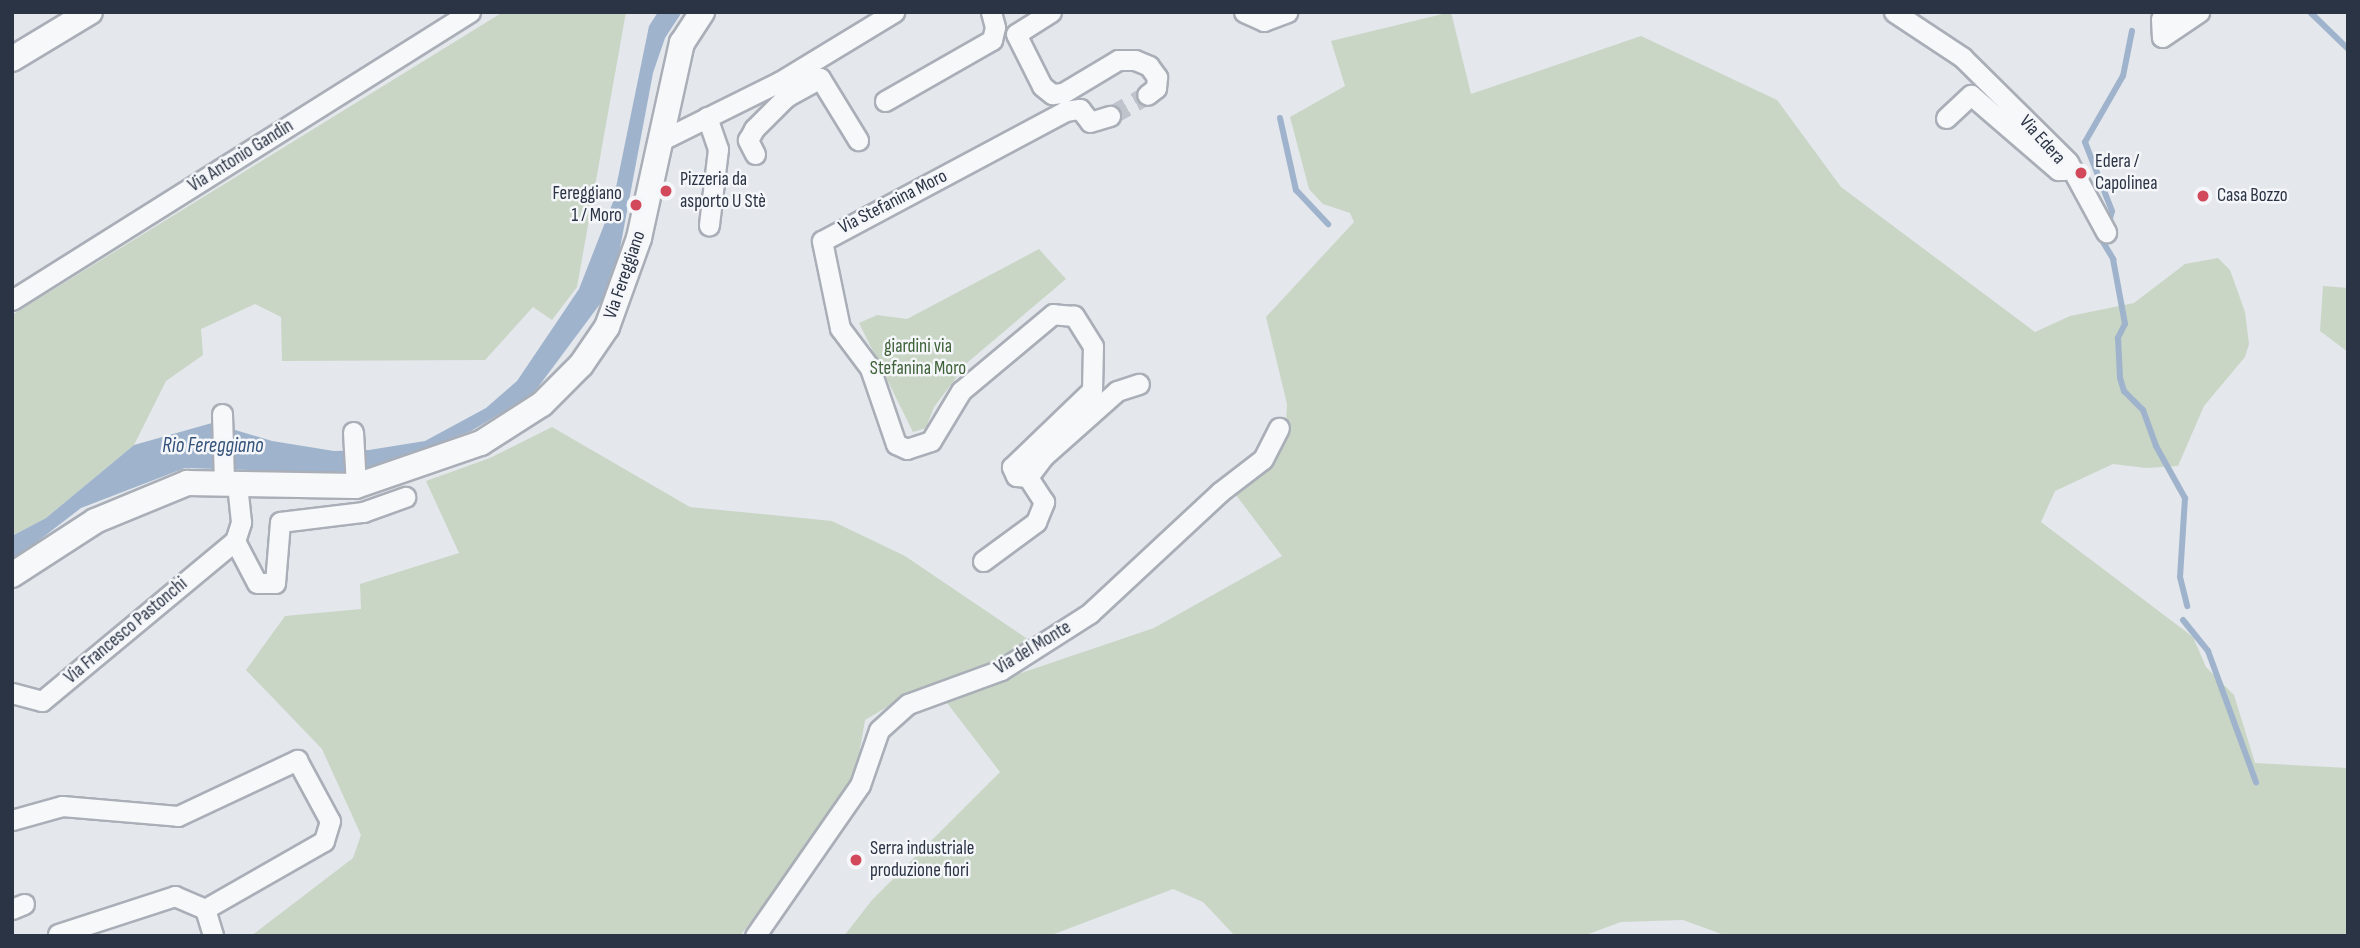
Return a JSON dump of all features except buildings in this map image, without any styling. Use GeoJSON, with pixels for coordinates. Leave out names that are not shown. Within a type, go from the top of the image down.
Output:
{"type":"FeatureCollection","features":[{"type":"Feature","properties":{"kind":"street"},"geometry":{"type":"LineString","coordinates":[[12,59],[90,12]]}},
{"type":"Feature","properties":{"kind":"street","name":"Via Antonio Gandin"},"geometry":{"type":"LineString","coordinates":[[12,300],[470,12]]}},
{"type":"Feature","properties":{"kind":"street","name":"Via Fereggiano"},"geometry":{"type":"LineString","coordinates":[[12,575],[95,521],[187,483],[228,479],[356,480],[410,471],[481,443],[542,404],[581,365],[607,327],[639,238],[682,43],[702,12]]}},
{"type":"Feature","properties":{"kind":"street"},"geometry":{"type":"LineString","coordinates":[[755,153],[748,141],[782,90],[894,12]]}},
{"type":"Feature","properties":{"kind":"street"},"geometry":{"type":"LineString","coordinates":[[885,101],[992,40],[995,27],[991,12]]}},
{"type":"Feature","properties":{"kind":"street"},"geometry":{"type":"LineString","coordinates":[[1051,12],[1016,34],[1042,86],[1052,94],[1063,93],[1118,60],[1135,60],[1149,66],[1157,77],[1156,88],[1147,95]]}},
{"type":"Feature","properties":{"kind":"street"},"geometry":{"type":"LineString","coordinates":[[1244,12],[1264,21],[1287,12]]}},
{"type":"Feature","properties":{"kind":"street","name":"Via Edera"},"geometry":{"type":"LineString","coordinates":[[1895,12],[1962,57],[2069,167],[2058,170],[1971,96],[1946,118]]}},
{"type":"Feature","properties":{"kind":"street"},"geometry":{"type":"LineString","coordinates":[[2171,12],[2161,19],[2162,37],[2199,12]]}},
{"type":"Feature","properties":{"kind":"street"},"geometry":{"type":"LineString","coordinates":[[662,139],[707,117],[820,78],[858,140]]}},
{"type":"Feature","properties":{"kind":"street","name":"Via Stefanina Moro"},"geometry":{"type":"LineString","coordinates":[[983,561],[1036,522],[1044,502],[1028,477],[1016,476],[1012,467],[1017,458],[1092,390],[1093,346],[1074,316],[1053,314],[961,391],[931,441],[907,449],[896,444],[870,368],[840,328],[822,241],[1065,111],[1080,109],[1090,122],[1110,116]]}},
{"type":"Feature","properties":{"kind":"street"},"geometry":{"type":"LineString","coordinates":[[707,117],[718,149],[709,225]]}},
{"type":"Feature","properties":{"kind":"street"},"geometry":{"type":"LineString","coordinates":[[2069,167],[2106,232]]}},
{"type":"Feature","properties":{"kind":"street"},"geometry":{"type":"LineString","coordinates":[[1028,477],[1043,457],[1117,391],[1139,384]]}},
{"type":"Feature","properties":{"kind":"street"},"geometry":{"type":"LineString","coordinates":[[222,419],[228,479],[241,522],[234,541],[257,583],[275,583],[280,522],[363,512],[405,497]]}},
{"type":"Feature","properties":{"kind":"street","name":"Via del Monte"},"geometry":{"type":"LineString","coordinates":[[755,936],[860,785],[879,730],[908,704],[1001,670],[1090,613],[1220,492],[1263,459],[1279,428]]}},
{"type":"Feature","properties":{"kind":"street"},"geometry":{"type":"LineString","coordinates":[[353,439],[356,480]]}},
{"type":"Feature","properties":{"kind":"street","name":"Via Francesco Pastonchi"},"geometry":{"type":"LineString","coordinates":[[12,693],[42,701],[234,541]]}},
{"type":"Feature","properties":{"kind":"street"},"geometry":{"type":"LineString","coordinates":[[12,820],[62,806],[178,816],[297,760],[331,821],[324,841],[205,909]]}},
{"type":"Feature","properties":{"kind":"street"},"geometry":{"type":"LineString","coordinates":[[58,934],[175,896],[205,909]]}},
{"type":"Feature","properties":{"kind":"street"},"geometry":{"type":"LineString","coordinates":[[205,909],[213,936]]}},
{"type":"Feature","properties":{"kind":"green space"},"geometry":{"type":"Polygon","coordinates":[[[503,12],[626,12],[577,287],[552,320],[533,307],[485,360],[282,361],[281,317],[255,304],[201,329],[203,355],[166,381],[134,445],[46,518],[12,536],[12,315],[503,12]]]}},
{"type":"Feature","properties":{"kind":"green space"},"geometry":{"type":"Polygon","coordinates":[[[1451,12],[1471,94],[1641,36],[1777,100],[1841,187],[2035,332],[2070,316],[2134,303],[2185,264],[2218,258],[2230,270],[2245,312],[2249,344],[2245,357],[2204,406],[2178,466],[2146,468],[2113,464],[2055,491],[2041,522],[2193,637],[2206,667],[2234,695],[2255,763],[2348,768],[2348,936],[1727,936],[1683,920],[1621,922],[1583,936],[1235,936],[1203,902],[1173,889],[1049,936],[844,936],[872,900],[1000,772],[944,699],[1154,628],[1282,556],[1233,491],[1286,426],[1287,404],[1266,317],[1354,222],[1350,213],[1323,204],[1309,189],[1290,117],[1345,86],[1331,41],[1451,12]]]}},
{"type":"Feature","properties":{"kind":"green space","name":"giardini via Stefanina Moro"},"geometry":{"type":"Polygon","coordinates":[[[1039,249],[1066,279],[968,362],[934,407],[926,428],[913,432],[859,323],[877,315],[907,319],[1039,249]]]}},
{"type":"Feature","properties":{"kind":"green space"},"geometry":{"type":"Polygon","coordinates":[[[2323,286],[2348,288],[2348,352],[2320,331],[2323,286]]]}},
{"type":"Feature","properties":{"kind":"green space"},"geometry":{"type":"Polygon","coordinates":[[[552,427],[690,507],[832,521],[905,556],[1029,640],[996,664],[904,697],[865,720],[854,784],[740,936],[251,936],[353,858],[361,835],[322,749],[246,670],[285,616],[361,609],[360,584],[459,553],[426,481],[490,458],[552,427]]]}},
{"type":"Feature","properties":{"kind":"water","name":"Rio Fereggiano"},"geometry":{"type":"Polygon","coordinates":[[[658,12],[682,12],[665,38],[653,73],[615,275],[600,304],[533,394],[471,431],[372,469],[337,473],[185,468],[81,508],[12,561],[12,536],[46,518],[134,445],[212,423],[272,441],[334,451],[369,450],[425,441],[486,408],[517,381],[579,289],[613,202],[649,26],[658,12]]]}},
{"type":"Feature","properties":{"kind":"waterway"},"geometry":{"type":"LineString","coordinates":[[2310,12],[2348,49]]}},
{"type":"Feature","properties":{"kind":"waterway"},"geometry":{"type":"LineString","coordinates":[[2109,222],[2112,211],[2085,142],[2123,76],[2132,31]]}},
{"type":"Feature","properties":{"kind":"waterway"},"geometry":{"type":"LineString","coordinates":[[1280,118],[1296,190],[1328,224]]}},
{"type":"Feature","properties":{"kind":"waterway"},"geometry":{"type":"LineString","coordinates":[[2100,237],[2113,259],[2125,324],[2118,338],[2120,378],[2124,391],[2143,410],[2156,446],[2185,498],[2180,577],[2187,606]]}},
{"type":"Feature","properties":{"kind":"waterway"},"geometry":{"type":"LineString","coordinates":[[2183,620],[2208,651],[2256,782]]}},
{"type":"Feature","properties":{"kind":"tunnel"},"geometry":{"type":"LineString","coordinates":[[1110,116],[1147,95]]}},
{"type":"Feature","properties":{"kind":"place","name":"Edera / Capolinea"},"geometry":{"type":"Point","coordinates":[2081,173]}},
{"type":"Feature","properties":{"kind":"place","name":"Pizzeria da asporto U Stè"},"geometry":{"type":"Point","coordinates":[666,191]}},
{"type":"Feature","properties":{"kind":"place","name":"Casa Bozzo"},"geometry":{"type":"Point","coordinates":[2203,196]}},
{"type":"Feature","properties":{"kind":"place","name":"Fereggiano 1 / Moro"},"geometry":{"type":"Point","coordinates":[636,205]}},
{"type":"Feature","properties":{"kind":"place","name":"Serra industriale produzione fiori"},"geometry":{"type":"Point","coordinates":[856,860]}}]}
